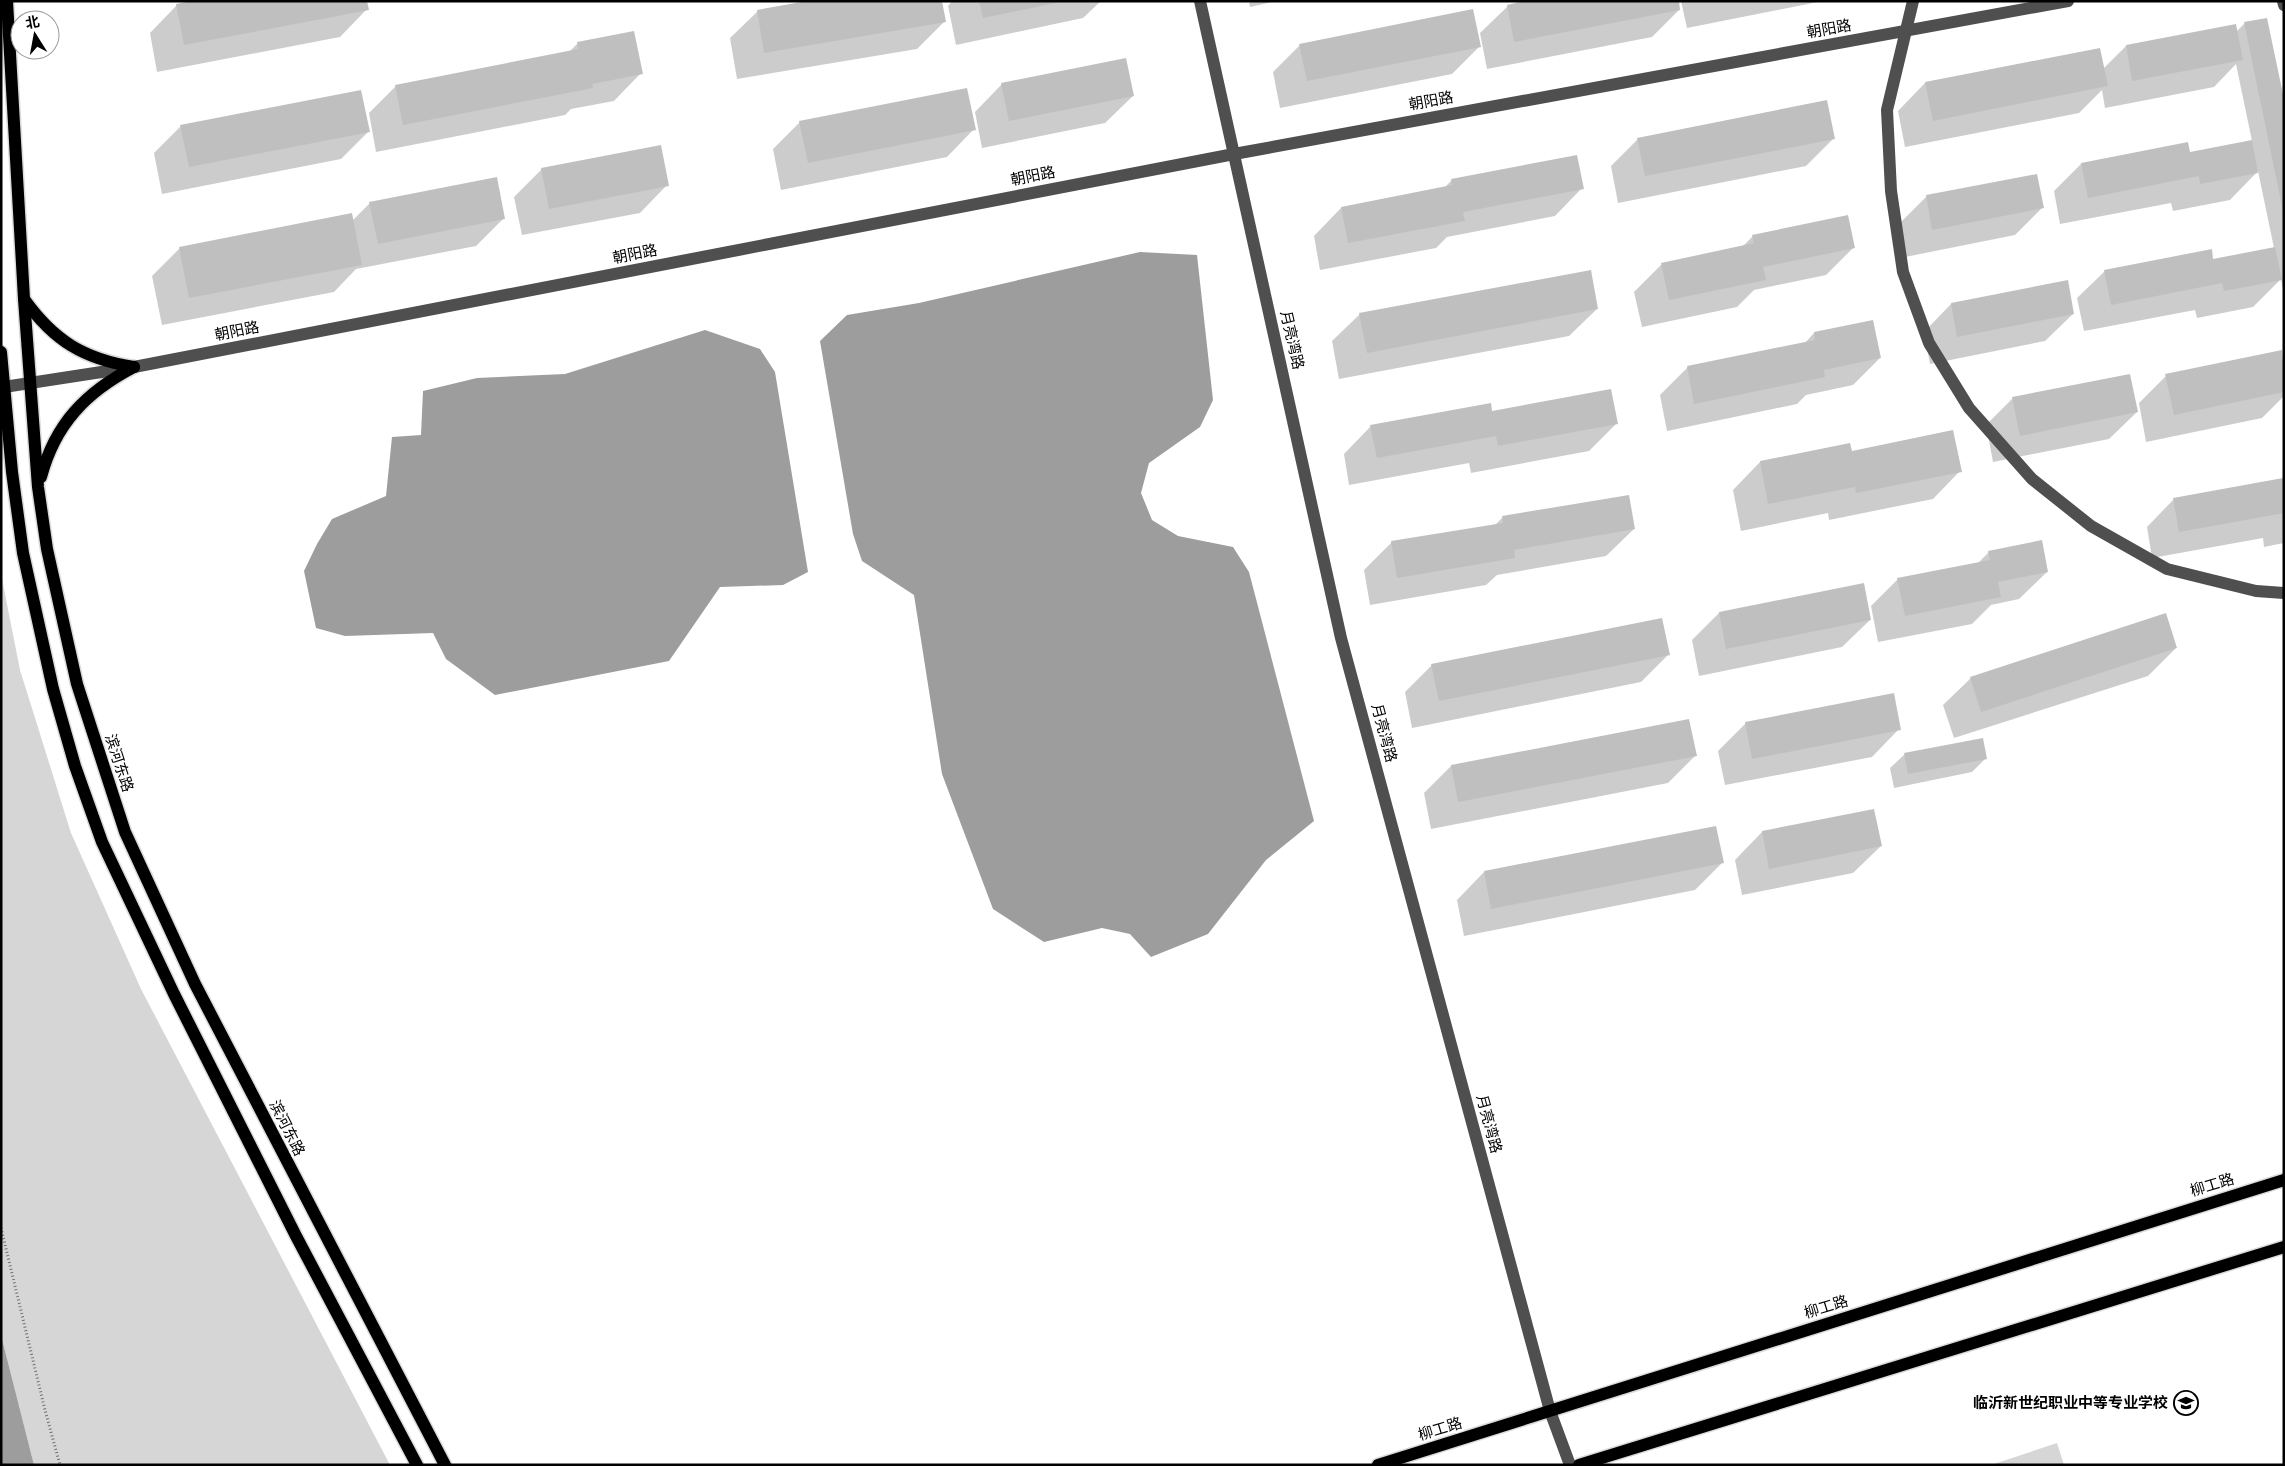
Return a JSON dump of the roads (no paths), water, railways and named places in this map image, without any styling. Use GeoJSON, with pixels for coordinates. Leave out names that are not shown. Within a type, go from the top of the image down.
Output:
{"type":"FeatureCollection","features":[{"type":"Feature","properties":{"kind":"main road","name":"滨河东路"},"geometry":{"type":"LineString","coordinates":[[7,1],[24,299],[38,487],[47,549],[77,684],[125,832],[195,984],[445,1465]]}},
{"type":"Feature","properties":{"kind":"main road"},"geometry":{"type":"LineString","coordinates":[[24,299],[37,318],[71,346],[91,357],[112,364],[134,367]]}},
{"type":"Feature","properties":{"kind":"main road"},"geometry":{"type":"LineString","coordinates":[[1,352],[12,472],[23,553],[53,689],[75,766],[102,842],[174,994],[296,1236],[417,1465]]}},
{"type":"Feature","properties":{"kind":"main road"},"geometry":{"type":"LineString","coordinates":[[38,487],[56,437],[71,415],[89,395],[111,379],[134,367]]}},
{"type":"Feature","properties":{"kind":"main road","name":"柳工路"},"geometry":{"type":"LineString","coordinates":[[1378,1465],[2284,1180]]}},
{"type":"Feature","properties":{"kind":"main road"},"geometry":{"type":"LineString","coordinates":[[1579,1465],[2284,1247]]}},
{"type":"Feature","properties":{"kind":"street","name":"月亮湾路"},"geometry":{"type":"LineString","coordinates":[[1200,1],[1341,638],[1550,1411],[1570,1465]]}},
{"type":"Feature","properties":{"kind":"street"},"geometry":{"type":"LineString","coordinates":[[1913,1],[1904,31],[1887,110],[1891,191],[1904,272],[1929,343],[1969,408],[2032,479],[2091,526],[2167,569],[2256,591],[2284,593]]}},
{"type":"Feature","properties":{"kind":"street","name":"朝阳路"},"geometry":{"type":"LineString","coordinates":[[4,387],[134,367],[1234,154],[2068,1]]}},
{"type":"Feature","properties":{"kind":"street"},"geometry":{"type":"LineString","coordinates":[[2283,1],[2284,5]]}},
{"type":"Feature","properties":{"kind":"place","name":"临沂新世纪职业中等专业学校"},"geometry":{"type":"Point","coordinates":[2186,1403]}}]}
